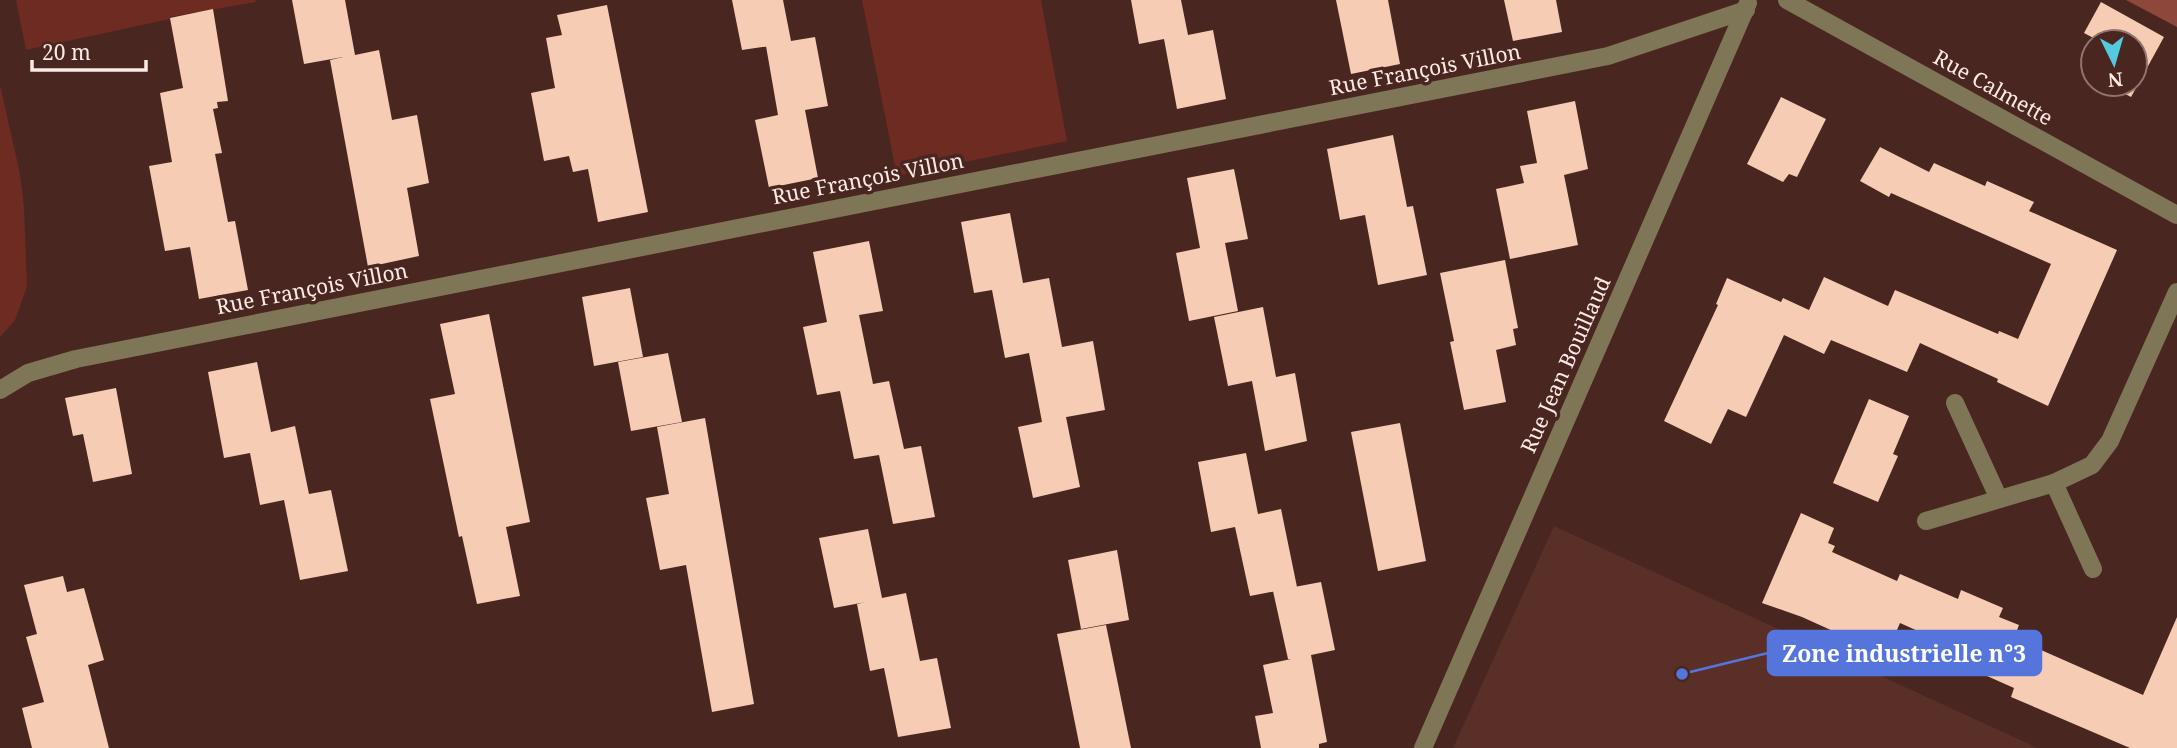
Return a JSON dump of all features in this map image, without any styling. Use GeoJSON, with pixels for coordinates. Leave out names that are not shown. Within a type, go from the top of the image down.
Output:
{"type":"FeatureCollection","features":[{"type":"Feature","properties":{"kind":"street","name":"Rue Calmette"},"geometry":{"type":"LineString","coordinates":[[1787,0],[2177,215]]}},
{"type":"Feature","properties":{"kind":"street","name":"Rue François Villon"},"geometry":{"type":"LineString","coordinates":[[0,390],[28,373],[76,359],[1608,57],[1747,5]]}},
{"type":"Feature","properties":{"kind":"street","name":"Rue Jean Bouillaud"},"geometry":{"type":"LineString","coordinates":[[1423,748],[1747,5]]}},
{"type":"Feature","properties":{"kind":"street"},"geometry":{"type":"LineString","coordinates":[[1926,521],[2054,483],[2092,465],[2110,440],[2177,292]]}},
{"type":"Feature","properties":{"kind":"street"},"geometry":{"type":"LineString","coordinates":[[1955,403],[1999,499]]}},
{"type":"Feature","properties":{"kind":"street"},"geometry":{"type":"LineString","coordinates":[[2054,483],[2093,569]]}},
{"type":"Feature","properties":{"kind":"shaded area"},"geometry":{"type":"Polygon","coordinates":[[[16,0],[256,2],[170,17],[26,50],[16,0]]]}},
{"type":"Feature","properties":{"kind":"shaded area"},"geometry":{"type":"Polygon","coordinates":[[[862,0],[1041,0],[1067,141],[897,176],[862,0]]]}},
{"type":"Feature","properties":{"kind":"shaded area"},"geometry":{"type":"Polygon","coordinates":[[[2126,0],[2177,0],[2177,27],[2126,0]]]}},
{"type":"Feature","properties":{"kind":"shaded area"},"geometry":{"type":"Polygon","coordinates":[[[0,85],[20,174],[27,286],[15,320],[0,337],[0,85]]]}},
{"type":"Feature","properties":{"kind":"shaded area"},"geometry":{"type":"Polygon","coordinates":[[[1554,526],[1715,600],[2038,748],[1453,748],[1554,526]]]}},
{"type":"Feature","properties":{"kind":"building"},"geometry":{"type":"Polygon","coordinates":[[[292,0],[345,0],[355,55],[379,50],[392,120],[417,115],[429,183],[407,188],[419,256],[368,267],[330,60],[343,57],[304,64],[292,0]]]}},
{"type":"Feature","properties":{"kind":"building"},"geometry":{"type":"Polygon","coordinates":[[[732,0],[783,0],[791,41],[815,37],[828,106],[805,110],[818,178],[769,188],[755,120],[778,115],[766,47],[742,50],[732,0]]]}},
{"type":"Feature","properties":{"kind":"building"},"geometry":{"type":"Polygon","coordinates":[[[1131,0],[1181,0],[1188,35],[1213,30],[1226,99],[1177,109],[1164,39],[1139,44],[1131,0]]]}},
{"type":"Feature","properties":{"kind":"building"},"geometry":{"type":"Polygon","coordinates":[[[1336,0],[1388,0],[1400,64],[1351,74],[1336,0]]]}},
{"type":"Feature","properties":{"kind":"building"},"geometry":{"type":"Polygon","coordinates":[[[1504,0],[1556,0],[1562,32],[1513,41],[1504,0]]]}},
{"type":"Feature","properties":{"kind":"building"},"geometry":{"type":"Polygon","coordinates":[[[2101,2],[2148,28],[2087,28],[2101,2]]]}},
{"type":"Feature","properties":{"kind":"building"},"geometry":{"type":"Polygon","coordinates":[[[607,5],[648,212],[598,222],[588,169],[573,172],[569,156],[544,161],[531,93],[555,88],[546,38],[562,35],[557,15],[607,5]]]}},
{"type":"Feature","properties":{"kind":"building"},"geometry":{"type":"Polygon","coordinates":[[[213,9],[228,101],[217,102],[218,108],[213,109],[222,153],[215,154],[228,222],[235,221],[248,290],[199,299],[190,247],[165,251],[149,166],[172,162],[160,93],[183,88],[170,18],[213,9]]]}},
{"type":"Feature","properties":{"kind":"building"},"geometry":{"type":"Polygon","coordinates":[[[2149,29],[2164,37],[2149,64],[2149,29]]]}},
{"type":"Feature","properties":{"kind":"building"},"geometry":{"type":"Polygon","coordinates":[[[1781,97],[1826,119],[1797,177],[1789,174],[1783,182],[1747,164],[1781,97]]]}},
{"type":"Feature","properties":{"kind":"building"},"geometry":{"type":"Polygon","coordinates":[[[1575,101],[1588,169],[1564,175],[1578,245],[1510,259],[1496,189],[1524,183],[1520,166],[1537,163],[1527,111],[1575,101]]]}},
{"type":"Feature","properties":{"kind":"building"},"geometry":{"type":"Polygon","coordinates":[[[1393,135],[1407,207],[1413,206],[1427,275],[1378,285],[1365,215],[1340,220],[1327,149],[1393,135]]]}},
{"type":"Feature","properties":{"kind":"building"},"geometry":{"type":"Polygon","coordinates":[[[1880,147],[1929,172],[1934,163],[1985,186],[1987,181],[2034,202],[2029,211],[2117,250],[2048,406],[1997,382],[1998,379],[1920,343],[1907,372],[1831,340],[1824,354],[1784,335],[1746,417],[1728,409],[1711,444],[1664,421],[1718,305],[1716,304],[1727,278],[1781,302],[1783,298],[1809,310],[1824,277],[1888,306],[1895,290],[1998,334],[1999,331],[2018,339],[2051,264],[1891,193],[1889,197],[1860,181],[1880,147]]]}},
{"type":"Feature","properties":{"kind":"building"},"geometry":{"type":"Polygon","coordinates":[[[1234,169],[1248,239],[1225,243],[1238,311],[1189,321],[1176,253],[1200,248],[1187,178],[1234,169]]]}},
{"type":"Feature","properties":{"kind":"building"},"geometry":{"type":"Polygon","coordinates":[[[1010,213],[1023,283],[1049,278],[1062,347],[1093,341],[1105,410],[1066,417],[1080,487],[1033,498],[1018,427],[1042,422],[1029,353],[1005,358],[992,290],[974,293],[961,222],[1010,213]]]}},
{"type":"Feature","properties":{"kind":"building"},"geometry":{"type":"Polygon","coordinates":[[[869,241],[883,311],[859,315],[873,384],[889,381],[904,449],[921,446],[935,517],[893,524],[879,455],[854,459],[840,391],[817,395],[803,327],[827,322],[813,252],[869,241]]]}},
{"type":"Feature","properties":{"kind":"building"},"geometry":{"type":"Polygon","coordinates":[[[1505,260],[1518,328],[1513,329],[1516,345],[1496,350],[1506,402],[1464,410],[1440,273],[1505,260]]]}},
{"type":"Feature","properties":{"kind":"building"},"geometry":{"type":"Polygon","coordinates":[[[630,288],[643,357],[594,366],[582,297],[630,288]]]}},
{"type":"Feature","properties":{"kind":"building"},"geometry":{"type":"Polygon","coordinates":[[[1263,307],[1276,377],[1295,373],[1307,441],[1265,451],[1252,381],[1228,386],[1214,317],[1263,307]]]}},
{"type":"Feature","properties":{"kind":"building"},"geometry":{"type":"Polygon","coordinates":[[[489,314],[530,522],[506,527],[520,596],[477,604],[462,536],[459,537],[430,399],[455,394],[440,324],[489,314]]]}},
{"type":"Feature","properties":{"kind":"building"},"geometry":{"type":"Polygon","coordinates":[[[668,353],[682,422],[631,431],[618,362],[668,353]]]}},
{"type":"Feature","properties":{"kind":"building"},"geometry":{"type":"Polygon","coordinates":[[[257,362],[271,432],[295,426],[309,494],[331,490],[348,571],[300,580],[284,500],[260,505],[250,453],[224,458],[208,372],[257,362]]]}},
{"type":"Feature","properties":{"kind":"building"},"geometry":{"type":"Polygon","coordinates":[[[116,388],[132,474],[93,482],[83,434],[73,436],[65,398],[116,388]]]}},
{"type":"Feature","properties":{"kind":"building"},"geometry":{"type":"Polygon","coordinates":[[[1869,399],[1909,416],[1893,454],[1898,456],[1878,502],[1833,483],[1869,399]]]}},
{"type":"Feature","properties":{"kind":"building"},"geometry":{"type":"Polygon","coordinates":[[[705,418],[754,704],[712,712],[686,565],[660,570],[646,498],[669,494],[657,427],[705,418]]]}},
{"type":"Feature","properties":{"kind":"building"},"geometry":{"type":"Polygon","coordinates":[[[1400,423],[1426,561],[1378,571],[1351,432],[1400,423]]]}},
{"type":"Feature","properties":{"kind":"building"},"geometry":{"type":"Polygon","coordinates":[[[1246,453],[1258,514],[1281,509],[1297,587],[1250,596],[1235,527],[1211,532],[1198,462],[1246,453]]]}},
{"type":"Feature","properties":{"kind":"building"},"geometry":{"type":"Polygon","coordinates":[[[1801,513],[1834,528],[1828,543],[1835,546],[1832,552],[1897,581],[1900,574],[1958,599],[1961,590],[2003,608],[1999,617],[2019,625],[2014,638],[2143,695],[2177,617],[2177,748],[2130,748],[2011,697],[2014,688],[1960,664],[1965,652],[1900,623],[1886,655],[1802,617],[1762,603],[1801,513]]]}},
{"type":"Feature","properties":{"kind":"building"},"geometry":{"type":"Polygon","coordinates":[[[868,529],[882,598],[906,593],[920,661],[937,658],[951,728],[898,737],[884,668],[870,671],[857,604],[866,602],[834,608],[819,538],[868,529]]]}},
{"type":"Feature","properties":{"kind":"building"},"geometry":{"type":"Polygon","coordinates":[[[1117,550],[1129,620],[1081,629],[1068,560],[1117,550]]]}},
{"type":"Feature","properties":{"kind":"building"},"geometry":{"type":"Polygon","coordinates":[[[63,576],[67,592],[84,588],[104,660],[88,665],[109,748],[32,748],[22,708],[44,702],[26,637],[37,634],[24,585],[63,576]]]}},
{"type":"Feature","properties":{"kind":"building"},"geometry":{"type":"Polygon","coordinates":[[[1321,582],[1335,650],[1311,655],[1327,742],[1319,744],[1319,748],[1261,748],[1255,716],[1273,713],[1263,665],[1291,659],[1288,659],[1273,591],[1321,582]]]}},
{"type":"Feature","properties":{"kind":"building"},"geometry":{"type":"Polygon","coordinates":[[[1106,625],[1131,748],[1080,748],[1057,634],[1106,625]]]}},
{"type":"Feature","properties":{"kind":"place","name":"Zone industrielle n°3"},"geometry":{"type":"Point","coordinates":[1682,674]}}]}
